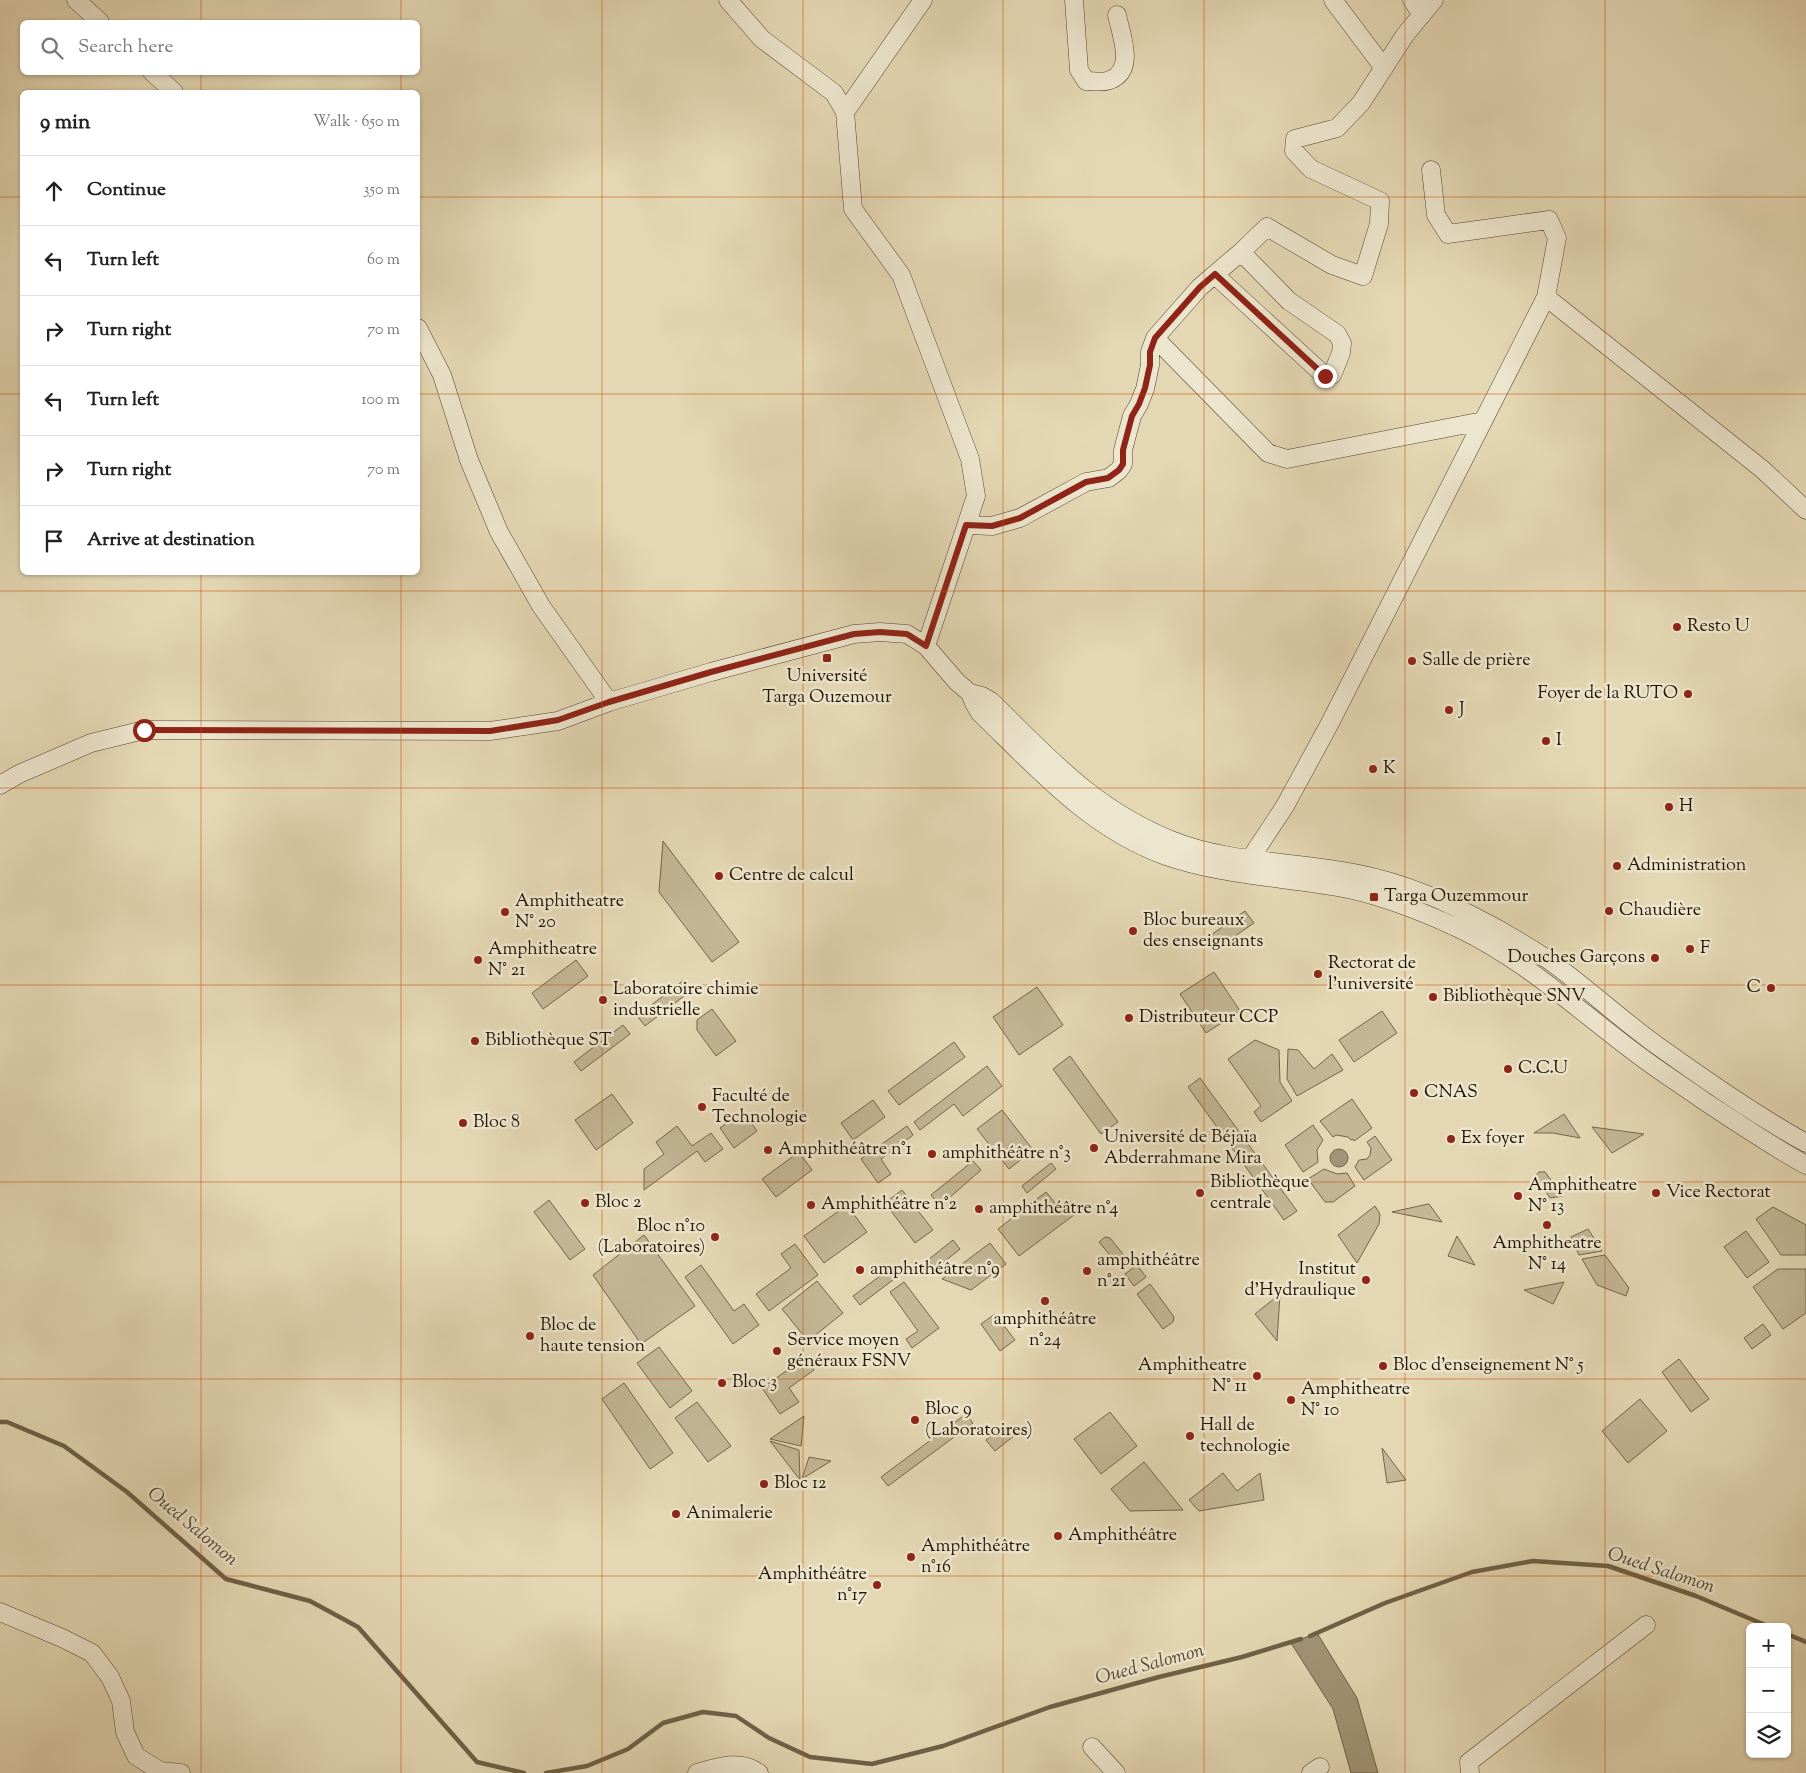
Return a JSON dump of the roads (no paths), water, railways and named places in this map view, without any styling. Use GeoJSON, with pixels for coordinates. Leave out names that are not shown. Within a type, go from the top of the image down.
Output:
{"type":"FeatureCollection","features":[{"type":"Feature","properties":{"kind":"street"},"geometry":{"type":"LineString","coordinates":[[76,0],[98,20]]}},
{"type":"Feature","properties":{"kind":"street"},"geometry":{"type":"LineString","coordinates":[[728,0],[762,39],[834,93],[845,112],[853,210],[902,275],[970,459],[976,496],[926,646]]}},
{"type":"Feature","properties":{"kind":"street"},"geometry":{"type":"LineString","coordinates":[[845,112],[923,0]]}},
{"type":"Feature","properties":{"kind":"street"},"geometry":{"type":"LineString","coordinates":[[1074,0],[1079,70],[1086,80],[1109,81],[1121,72],[1126,58],[1117,15]]}},
{"type":"Feature","properties":{"kind":"street"},"geometry":{"type":"LineString","coordinates":[[1333,0],[1384,68]]}},
{"type":"Feature","properties":{"kind":"street"},"geometry":{"type":"LineString","coordinates":[[1412,0],[1422,15]]}},
{"type":"Feature","properties":{"kind":"street"},"geometry":{"type":"LineString","coordinates":[[966,525],[992,526],[1020,518],[1086,482],[1108,478],[1119,470],[1123,464],[1123,450],[1132,416],[1145,388],[1150,365],[1150,352],[1155,338],[1194,294],[1267,227],[1332,265],[1363,276],[1379,224],[1380,201],[1311,170],[1294,152],[1295,139],[1337,128],[1361,103],[1406,35],[1434,0]]}},
{"type":"Feature","properties":{"kind":"street"},"geometry":{"type":"LineString","coordinates":[[155,75],[172,90]]}},
{"type":"Feature","properties":{"kind":"street"},"geometry":{"type":"LineString","coordinates":[[1250,859],[1285,806],[1330,723],[1546,297],[1557,238],[1549,220],[1448,234],[1436,215],[1430,170]]}},
{"type":"Feature","properties":{"kind":"street"},"geometry":{"type":"LineString","coordinates":[[1215,274],[1325,376],[1332,375],[1341,352],[1342,343],[1337,334],[1289,301],[1241,252]]}},
{"type":"Feature","properties":{"kind":"street"},"geometry":{"type":"LineString","coordinates":[[1546,297],[1762,469],[1806,510]]}},
{"type":"Feature","properties":{"kind":"street"},"geometry":{"type":"LineString","coordinates":[[420,332],[442,375],[469,460],[499,532],[541,606],[609,702]]}},
{"type":"Feature","properties":{"kind":"street"},"geometry":{"type":"LineString","coordinates":[[1155,338],[1268,453],[1287,459],[1483,422]]}},
{"type":"Feature","properties":{"kind":"street"},"geometry":{"type":"LineString","coordinates":[[0,785],[20,774],[91,743],[144,730],[490,731],[558,720],[609,702],[711,672],[854,634],[880,632],[907,634],[926,646],[957,682],[970,693],[982,696],[992,702],[1071,779],[1102,804],[1136,824],[1173,841],[1201,849],[1250,859],[1345,871],[1388,882],[1430,896],[1472,915],[1511,936],[1548,960],[1655,1044],[1752,1111],[1806,1143]]}},
{"type":"Feature","properties":{"kind":"street"},"geometry":{"type":"LineString","coordinates":[[970,693],[980,714],[1060,791],[1092,817],[1128,838],[1165,855],[1205,867],[1339,887],[1381,898],[1422,912],[1461,930],[1535,974],[1642,1058],[1754,1134],[1806,1165]]}},
{"type":"Feature","properties":{"kind":"street"},"geometry":{"type":"LineString","coordinates":[[1339,887],[1345,871]]}},
{"type":"Feature","properties":{"kind":"street"},"geometry":{"type":"LineString","coordinates":[[0,1612],[92,1653],[110,1677],[121,1701],[125,1732],[136,1756],[160,1771],[181,1773]]}},
{"type":"Feature","properties":{"kind":"street"},"geometry":{"type":"LineString","coordinates":[[1470,1773],[1469,1762],[1646,1625]]}},
{"type":"Feature","properties":{"kind":"street"},"geometry":{"type":"LineString","coordinates":[[1092,1747],[1116,1773]]}},
{"type":"Feature","properties":{"kind":"street"},"geometry":{"type":"LineString","coordinates":[[697,1773],[727,1764],[753,1768],[759,1773]]}},
{"type":"Feature","properties":{"kind":"waterway","name":"Oued Salomon"},"geometry":{"type":"LineString","coordinates":[[0,1422],[7,1422],[64,1446],[127,1492],[226,1579],[310,1601],[358,1627],[477,1762],[524,1773]]}},
{"type":"Feature","properties":{"kind":"waterway","name":"Oued Salomon"},"geometry":{"type":"LineString","coordinates":[[1310,1636],[1385,1603],[1472,1572],[1533,1561],[1608,1566],[1696,1596],[1760,1623]]}},
{"type":"Feature","properties":{"kind":"waterway","name":"Oued Salomon"},"geometry":{"type":"LineString","coordinates":[[1791,1636],[1806,1642]]}},
{"type":"Feature","properties":{"kind":"waterway","name":"Oued Salomon"},"geometry":{"type":"LineString","coordinates":[[546,1773],[587,1766],[628,1749],[663,1723],[703,1712],[736,1716],[769,1738],[810,1757],[872,1764],[943,1746],[1050,1707],[1159,1677],[1242,1657],[1301,1639]]}},
{"type":"Feature","properties":{"kind":"place","name":"Resto U"},"geometry":{"type":"Point","coordinates":[1677,627]}},
{"type":"Feature","properties":{"kind":"place","name":"Université Targa Ouzemour"},"geometry":{"type":"Point","coordinates":[827,658]}},
{"type":"Feature","properties":{"kind":"place","name":"Salle de prière"},"geometry":{"type":"Point","coordinates":[1412,661]}},
{"type":"Feature","properties":{"kind":"place","name":"Foyer de la RUTO"},"geometry":{"type":"Point","coordinates":[1688,694]}},
{"type":"Feature","properties":{"kind":"place","name":"J"},"geometry":{"type":"Point","coordinates":[1449,710]}},
{"type":"Feature","properties":{"kind":"place","name":"I"},"geometry":{"type":"Point","coordinates":[1546,741]}},
{"type":"Feature","properties":{"kind":"place","name":"K"},"geometry":{"type":"Point","coordinates":[1373,769]}},
{"type":"Feature","properties":{"kind":"place","name":"H"},"geometry":{"type":"Point","coordinates":[1669,807]}},
{"type":"Feature","properties":{"kind":"place","name":"Administration"},"geometry":{"type":"Point","coordinates":[1617,866]}},
{"type":"Feature","properties":{"kind":"place","name":"Centre de calcul"},"geometry":{"type":"Point","coordinates":[719,876]}},
{"type":"Feature","properties":{"kind":"place","name":"Targa Ouzemmour"},"geometry":{"type":"Point","coordinates":[1374,897]}},
{"type":"Feature","properties":{"kind":"place","name":"Chaudière"},"geometry":{"type":"Point","coordinates":[1609,911]}},
{"type":"Feature","properties":{"kind":"place","name":"Amphitheatre N° 20"},"geometry":{"type":"Point","coordinates":[505,912]}},
{"type":"Feature","properties":{"kind":"place","name":"Bloc bureaux des enseignants"},"geometry":{"type":"Point","coordinates":[1133,931]}},
{"type":"Feature","properties":{"kind":"place","name":"F"},"geometry":{"type":"Point","coordinates":[1690,949]}},
{"type":"Feature","properties":{"kind":"place","name":"Douches Garçons"},"geometry":{"type":"Point","coordinates":[1655,958]}},
{"type":"Feature","properties":{"kind":"place","name":"Amphitheatre N° 21"},"geometry":{"type":"Point","coordinates":[478,960]}},
{"type":"Feature","properties":{"kind":"place","name":"Rectorat de l'université"},"geometry":{"type":"Point","coordinates":[1318,974]}},
{"type":"Feature","properties":{"kind":"place","name":"C"},"geometry":{"type":"Point","coordinates":[1771,988]}},
{"type":"Feature","properties":{"kind":"place","name":"Bibliothèque SNV"},"geometry":{"type":"Point","coordinates":[1433,997]}},
{"type":"Feature","properties":{"kind":"place","name":"Laboratoire chimie industrielle"},"geometry":{"type":"Point","coordinates":[603,1000]}},
{"type":"Feature","properties":{"kind":"place","name":"Distributeur CCP"},"geometry":{"type":"Point","coordinates":[1129,1018]}},
{"type":"Feature","properties":{"kind":"place","name":"Bibliothèque ST"},"geometry":{"type":"Point","coordinates":[475,1041]}},
{"type":"Feature","properties":{"kind":"place","name":"C.C.U"},"geometry":{"type":"Point","coordinates":[1508,1069]}},
{"type":"Feature","properties":{"kind":"place","name":"CNAS"},"geometry":{"type":"Point","coordinates":[1414,1093]}},
{"type":"Feature","properties":{"kind":"place","name":"Faculté de Technologie"},"geometry":{"type":"Point","coordinates":[702,1107]}},
{"type":"Feature","properties":{"kind":"place","name":"Bloc 8"},"geometry":{"type":"Point","coordinates":[463,1123]}},
{"type":"Feature","properties":{"kind":"place","name":"Ex foyer"},"geometry":{"type":"Point","coordinates":[1451,1139]}},
{"type":"Feature","properties":{"kind":"place","name":"Université de Béjaïa Abderrahmane Mira"},"geometry":{"type":"Point","coordinates":[1094,1148]}},
{"type":"Feature","properties":{"kind":"place","name":"Amphithéâtre n°1"},"geometry":{"type":"Point","coordinates":[768,1150]}},
{"type":"Feature","properties":{"kind":"place","name":"amphithéâtre n°3"},"geometry":{"type":"Point","coordinates":[932,1154]}},
{"type":"Feature","properties":{"kind":"place","name":"Bibliothèque centrale"},"geometry":{"type":"Point","coordinates":[1200,1193]}},
{"type":"Feature","properties":{"kind":"place","name":"Vice Rectorat"},"geometry":{"type":"Point","coordinates":[1656,1193]}},
{"type":"Feature","properties":{"kind":"place","name":"Amphitheatre N° 13"},"geometry":{"type":"Point","coordinates":[1518,1196]}},
{"type":"Feature","properties":{"kind":"place","name":"Bloc 2"},"geometry":{"type":"Point","coordinates":[585,1203]}},
{"type":"Feature","properties":{"kind":"place","name":"Amphithéâtre n°2"},"geometry":{"type":"Point","coordinates":[811,1205]}},
{"type":"Feature","properties":{"kind":"place","name":"amphithéâtre n°4"},"geometry":{"type":"Point","coordinates":[979,1209]}},
{"type":"Feature","properties":{"kind":"place","name":"Amphitheatre N° 14"},"geometry":{"type":"Point","coordinates":[1547,1225]}},
{"type":"Feature","properties":{"kind":"place","name":"Bloc n°10 (Laboratoires)"},"geometry":{"type":"Point","coordinates":[715,1237]}},
{"type":"Feature","properties":{"kind":"place","name":"amphithéâtre n°9"},"geometry":{"type":"Point","coordinates":[860,1270]}},
{"type":"Feature","properties":{"kind":"place","name":"amphithéâtre n°21"},"geometry":{"type":"Point","coordinates":[1087,1271]}},
{"type":"Feature","properties":{"kind":"place","name":"Institut d'Hydraulique"},"geometry":{"type":"Point","coordinates":[1366,1280]}},
{"type":"Feature","properties":{"kind":"place","name":"amphithéâtre n°24"},"geometry":{"type":"Point","coordinates":[1045,1301]}},
{"type":"Feature","properties":{"kind":"place","name":"Bloc de haute tension"},"geometry":{"type":"Point","coordinates":[530,1336]}},
{"type":"Feature","properties":{"kind":"place","name":"Service moyen généraux FSNV"},"geometry":{"type":"Point","coordinates":[777,1351]}},
{"type":"Feature","properties":{"kind":"place","name":"Bloc d'enseignement N° 5"},"geometry":{"type":"Point","coordinates":[1383,1366]}},
{"type":"Feature","properties":{"kind":"place","name":"Amphitheatre N° 11"},"geometry":{"type":"Point","coordinates":[1257,1376]}},
{"type":"Feature","properties":{"kind":"place","name":"Bloc 3"},"geometry":{"type":"Point","coordinates":[722,1383]}},
{"type":"Feature","properties":{"kind":"place","name":"Amphitheatre N° 10"},"geometry":{"type":"Point","coordinates":[1291,1400]}},
{"type":"Feature","properties":{"kind":"place","name":"Bloc 9 (Laboratoires)"},"geometry":{"type":"Point","coordinates":[915,1420]}},
{"type":"Feature","properties":{"kind":"place","name":"Hall de technologie"},"geometry":{"type":"Point","coordinates":[1190,1436]}},
{"type":"Feature","properties":{"kind":"place","name":"Bloc 12"},"geometry":{"type":"Point","coordinates":[764,1484]}},
{"type":"Feature","properties":{"kind":"place","name":"Animalerie"},"geometry":{"type":"Point","coordinates":[676,1514]}},
{"type":"Feature","properties":{"kind":"place","name":"Amphithéâtre"},"geometry":{"type":"Point","coordinates":[1058,1536]}},
{"type":"Feature","properties":{"kind":"place","name":"Amphithéâtre n°16"},"geometry":{"type":"Point","coordinates":[911,1557]}},
{"type":"Feature","properties":{"kind":"place","name":"Amphithéâtre n°17"},"geometry":{"type":"Point","coordinates":[877,1585]}}]}
